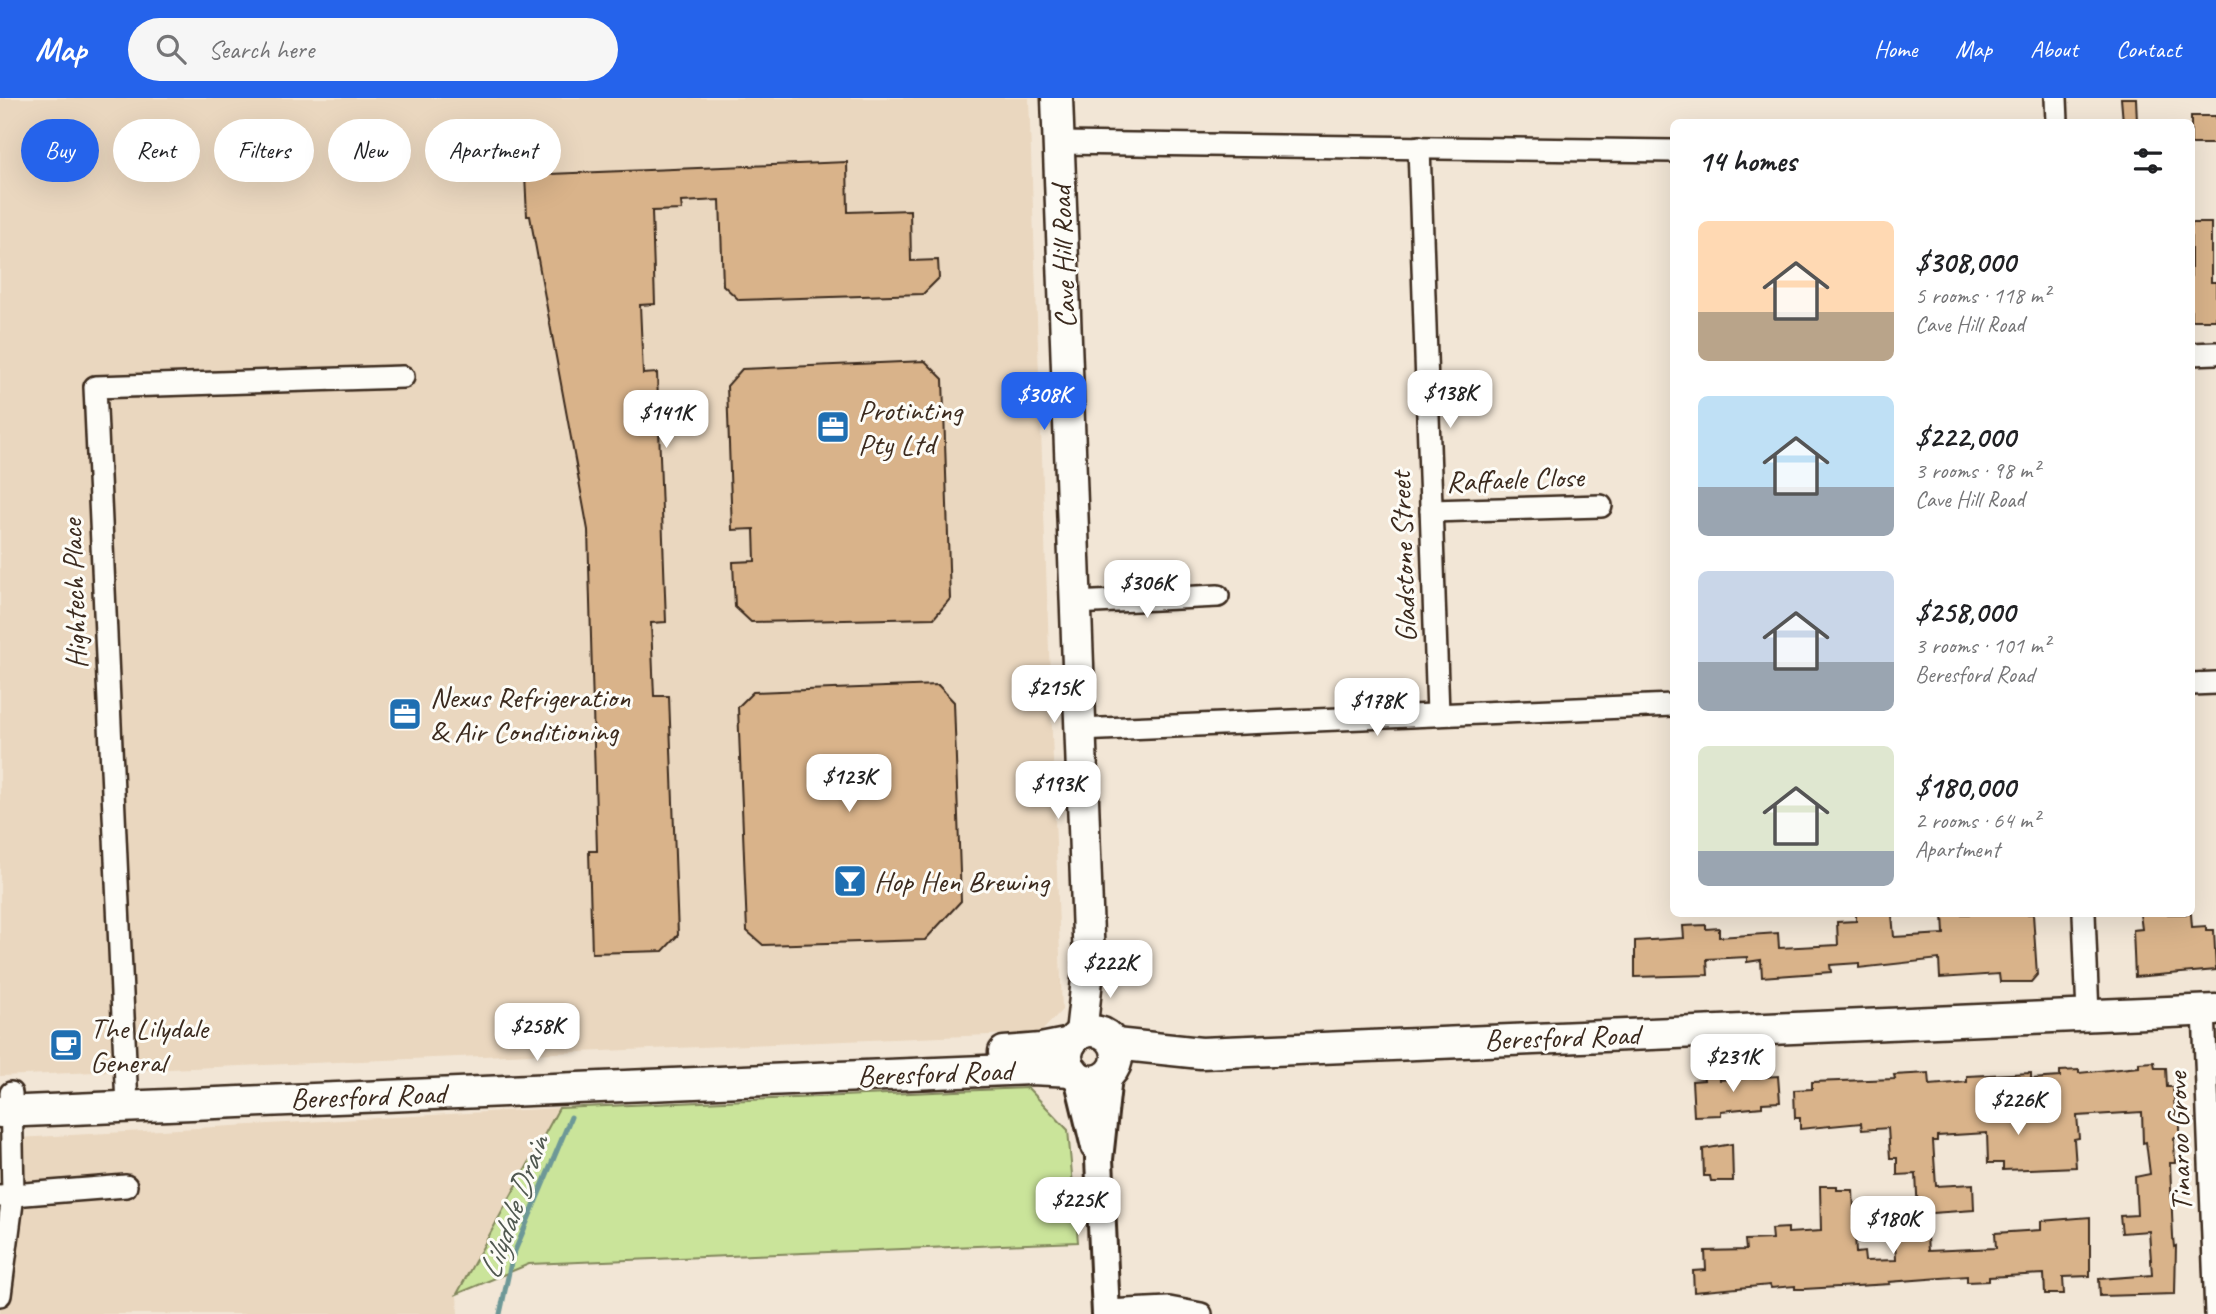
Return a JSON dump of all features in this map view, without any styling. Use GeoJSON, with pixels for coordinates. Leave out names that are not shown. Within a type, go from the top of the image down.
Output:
{"type":"FeatureCollection","features":[{"type":"Feature","properties":{"kind":"main road","name":"Cave Hill Road"},"geometry":{"type":"LineString","coordinates":[[1057,98],[1093,1056]]}},
{"type":"Feature","properties":{"kind":"main road","name":"Beresford Road"},"geometry":{"type":"LineString","coordinates":[[6,1102],[1009,1052],[1093,1056],[1201,1053],[2210,1010]]}},
{"type":"Feature","properties":{"kind":"street"},"geometry":{"type":"LineString","coordinates":[[2056,98],[2057,119]]}},
{"type":"Feature","properties":{"kind":"street"},"geometry":{"type":"LineString","coordinates":[[1059,143],[1670,151]]}},
{"type":"Feature","properties":{"kind":"street","name":"Gladstone Street"},"geometry":{"type":"LineString","coordinates":[[1419,147],[1438,714]]}},
{"type":"Feature","properties":{"kind":"street"},"geometry":{"type":"LineString","coordinates":[[2195,354],[2216,353]]}},
{"type":"Feature","properties":{"kind":"street","name":"Hightech Place"},"geometry":{"type":"LineString","coordinates":[[127,1097],[95,387],[403,377]]}},
{"type":"Feature","properties":{"kind":"street","name":"Raffaele Close"},"geometry":{"type":"LineString","coordinates":[[1431,511],[1601,506]]}},
{"type":"Feature","properties":{"kind":"street"},"geometry":{"type":"LineString","coordinates":[[1075,603],[1218,597]]}},
{"type":"Feature","properties":{"kind":"street"},"geometry":{"type":"LineString","coordinates":[[2195,684],[2216,683]]}},
{"type":"Feature","properties":{"kind":"street"},"geometry":{"type":"LineString","coordinates":[[1079,730],[1670,705]]}},
{"type":"Feature","properties":{"kind":"street"},"geometry":{"type":"LineString","coordinates":[[2084,917],[2088,1014]]}},
{"type":"Feature","properties":{"kind":"street","name":"Tinaroo Grove"},"geometry":{"type":"LineString","coordinates":[[2210,1010],[2216,1314]]}},
{"type":"Feature","properties":{"kind":"street","name":"Cave Hill Road"},"geometry":{"type":"LineString","coordinates":[[1093,1056],[1106,1312]]}},
{"type":"Feature","properties":{"kind":"street"},"geometry":{"type":"LineString","coordinates":[[0,1295],[6,1195],[6,1102]]}},
{"type":"Feature","properties":{"kind":"street"},"geometry":{"type":"LineString","coordinates":[[6,1195],[126,1186]]}},
{"type":"Feature","properties":{"kind":"street"},"geometry":{"type":"LineString","coordinates":[[1106,1312],[1169,1308],[1202,1314]]}},
{"type":"Feature","properties":{"kind":"shaded area"},"geometry":{"type":"Polygon","coordinates":[[[0,98],[1029,98],[1062,1010],[1040,1033],[0,1076],[0,98]]]}},
{"type":"Feature","properties":{"kind":"shaded area"},"geometry":{"type":"Polygon","coordinates":[[[559,1108],[457,1294],[458,1314],[0,1314],[0,1139],[559,1108]]]}},
{"type":"Feature","properties":{"kind":"green space"},"geometry":{"type":"Polygon","coordinates":[[[1028,1088],[1068,1130],[1078,1242],[529,1264],[457,1294],[559,1108],[1028,1088]]]}},
{"type":"Feature","properties":{"kind":"building"},"geometry":{"type":"Polygon","coordinates":[[[2121,98],[2136,98],[2137,119],[2123,119],[2121,98]]]}},
{"type":"Feature","properties":{"kind":"building"},"geometry":{"type":"Polygon","coordinates":[[[2191,116],[2216,116],[2216,144],[2195,144],[2195,119],[2191,119],[2191,116]]]}},
{"type":"Feature","properties":{"kind":"building"},"geometry":{"type":"Polygon","coordinates":[[[847,162],[848,212],[910,210],[911,261],[938,260],[939,278],[923,294],[739,300],[723,285],[720,200],[681,202],[682,210],[652,211],[655,304],[640,305],[643,374],[657,373],[666,622],[651,623],[654,696],[669,696],[678,935],[663,951],[592,953],[589,851],[597,851],[588,530],[530,216],[527,216],[525,182],[561,182],[561,174],[847,162]]]}},
{"type":"Feature","properties":{"kind":"building"},"geometry":{"type":"Polygon","coordinates":[[[2195,223],[2211,223],[2211,282],[2216,282],[2216,320],[2195,320],[2195,223]]]}},
{"type":"Feature","properties":{"kind":"building"},"geometry":{"type":"Polygon","coordinates":[[[925,361],[943,379],[950,599],[934,618],[751,622],[735,607],[733,562],[755,561],[754,529],[732,530],[727,386],[742,369],[925,361]]]}},
{"type":"Feature","properties":{"kind":"building"},"geometry":{"type":"Polygon","coordinates":[[[938,685],[954,702],[961,901],[925,940],[763,945],[747,931],[738,707],[753,692],[938,685]]]}},
{"type":"Feature","properties":{"kind":"building"},"geometry":{"type":"Polygon","coordinates":[[[1856,917],[1892,917],[1894,937],[1944,934],[1943,917],[2033,917],[2037,975],[2031,982],[2000,982],[1999,974],[1940,978],[1939,959],[1859,968],[1859,963],[1830,965],[1831,972],[1762,977],[1761,960],[1747,962],[1747,957],[1707,959],[1708,975],[1635,977],[1635,941],[1684,938],[1683,926],[1706,925],[1706,929],[1719,928],[1719,937],[1778,933],[1779,948],[1838,945],[1837,922],[1856,921],[1856,917]]]}},
{"type":"Feature","properties":{"kind":"building"},"geometry":{"type":"Polygon","coordinates":[[[2140,917],[2191,917],[2192,927],[2206,926],[2206,930],[2214,930],[2216,970],[2135,977],[2133,930],[2142,929],[2140,917]]]}},
{"type":"Feature","properties":{"kind":"building"},"geometry":{"type":"Polygon","coordinates":[[[2154,1062],[2155,1068],[2166,1068],[2167,1087],[2173,1087],[2176,1120],[2180,1119],[2180,1137],[2174,1138],[2175,1163],[2170,1163],[2173,1237],[2174,1247],[2176,1246],[2175,1294],[2100,1296],[2099,1279],[2152,1275],[2149,1231],[2122,1233],[2120,1216],[2137,1215],[2135,1177],[2150,1174],[2146,1142],[2143,1143],[2142,1112],[2077,1116],[2079,1138],[2074,1139],[2076,1167],[2003,1170],[2003,1163],[1988,1163],[1987,1133],[1937,1136],[1937,1141],[1933,1141],[1936,1186],[1973,1184],[1974,1210],[1918,1214],[1916,1174],[1897,1175],[1897,1158],[1890,1158],[1888,1128],[1862,1130],[1861,1123],[1800,1129],[1800,1118],[1795,1118],[1794,1090],[1812,1089],[1812,1082],[1895,1079],[1894,1075],[1929,1073],[1930,1085],[1967,1082],[1967,1076],[2031,1073],[2031,1079],[2060,1077],[2060,1071],[2079,1070],[2079,1073],[2139,1067],[2139,1063],[2154,1062]]]}},
{"type":"Feature","properties":{"kind":"building"},"geometry":{"type":"Polygon","coordinates":[[[1719,1074],[1719,1080],[1778,1076],[1780,1102],[1762,1103],[1762,1107],[1721,1111],[1721,1115],[1694,1116],[1692,1081],[1704,1080],[1703,1075],[1719,1074]]]}},
{"type":"Feature","properties":{"kind":"building"},"geometry":{"type":"Polygon","coordinates":[[[1732,1144],[1733,1181],[1711,1181],[1710,1176],[1704,1176],[1703,1149],[1732,1144]]]}},
{"type":"Feature","properties":{"kind":"building"},"geometry":{"type":"Polygon","coordinates":[[[1820,1186],[1853,1190],[1856,1253],[1864,1252],[1865,1261],[1896,1260],[1895,1238],[1927,1237],[1928,1251],[1996,1248],[1995,1233],[2041,1230],[2041,1221],[2090,1217],[2090,1276],[2063,1277],[2064,1294],[2045,1294],[2044,1274],[1989,1277],[1989,1281],[1967,1282],[1967,1276],[1889,1282],[1890,1284],[1804,1289],[1795,1289],[1795,1286],[1771,1288],[1770,1285],[1694,1292],[1693,1271],[1706,1270],[1705,1251],[1746,1250],[1745,1240],[1772,1239],[1771,1229],[1788,1228],[1788,1233],[1821,1231],[1820,1186]]]}},
{"type":"Feature","properties":{"kind":"waterway","name":"Lilydale Drain"},"geometry":{"type":"LineString","coordinates":[[500,1314],[512,1258],[571,1117]]}},
{"type":"Feature","properties":{"kind":"place","name":"Protinting Pty Ltd"},"geometry":{"type":"Point","coordinates":[833,427]}},
{"type":"Feature","properties":{"kind":"place","name":"Nexus Refrigeration & Air Conditioning"},"geometry":{"type":"Point","coordinates":[405,714]}},
{"type":"Feature","properties":{"kind":"place","name":"Hop Hen Brewing"},"geometry":{"type":"Point","coordinates":[850,881]}},
{"type":"Feature","properties":{"kind":"place","name":"The Lilydale General"},"geometry":{"type":"Point","coordinates":[66,1045]}}]}
